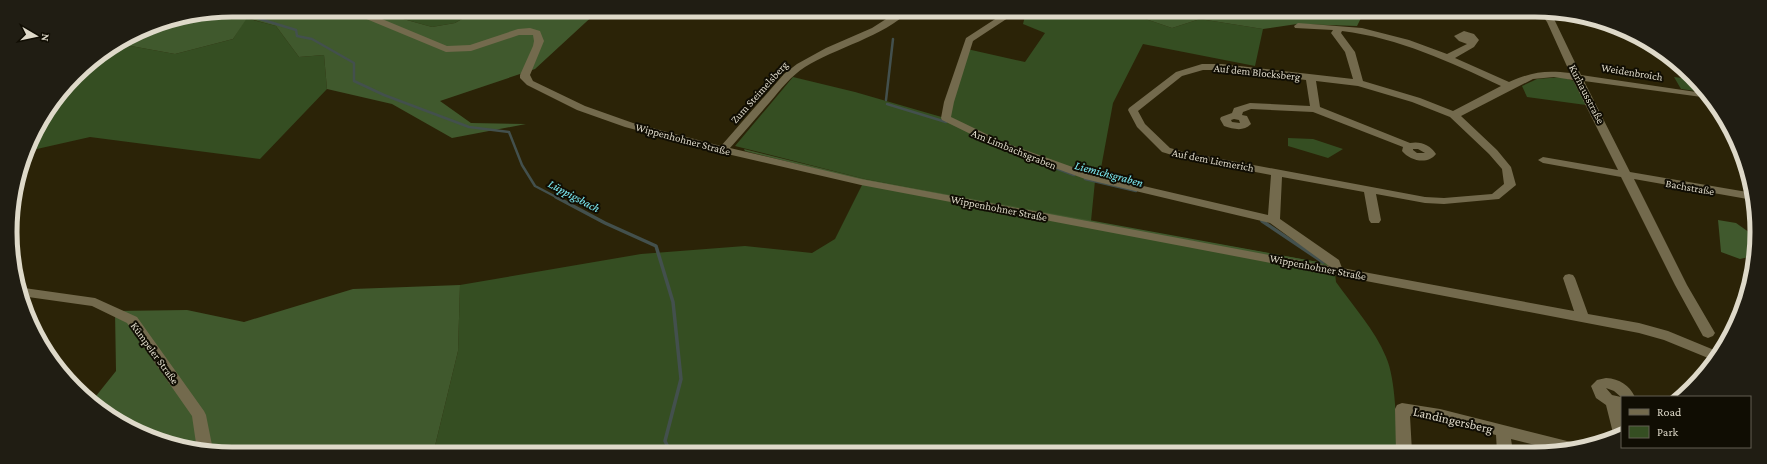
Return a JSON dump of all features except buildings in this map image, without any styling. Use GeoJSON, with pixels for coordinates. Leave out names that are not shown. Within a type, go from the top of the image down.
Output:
{"type":"FeatureCollection","features":[{"type":"Feature","properties":{"kind":"street","name":"Wippenhohner Straße"},"geometry":{"type":"LineString","coordinates":[[369,17],[446,49],[471,48],[518,32],[533,31],[537,33],[539,41],[525,75],[525,78],[530,83],[581,108],[604,117],[723,150],[861,182],[1336,270],[1653,331],[1712,354]]}},
{"type":"Feature","properties":{"kind":"street","name":"Zum Steimelsberg"},"geometry":{"type":"LineString","coordinates":[[723,150],[787,76],[805,61],[870,33],[897,17]]}},
{"type":"Feature","properties":{"kind":"street","name":"Am Limbachsgraben"},"geometry":{"type":"LineString","coordinates":[[1005,17],[969,40],[949,102],[946,118],[999,144],[1089,177],[1274,220],[1335,263],[1336,270]]}},
{"type":"Feature","properties":{"kind":"street","name":"Kurhausstraße"},"geometry":{"type":"LineString","coordinates":[[1548,17],[1551,21],[1681,285],[1708,333]]}},
{"type":"Feature","properties":{"kind":"street"},"geometry":{"type":"LineString","coordinates":[[1298,26],[1358,29],[1403,40],[1510,86]]}},
{"type":"Feature","properties":{"kind":"street"},"geometry":{"type":"LineString","coordinates":[[1340,28],[1336,33],[1350,52],[1359,83]]}},
{"type":"Feature","properties":{"kind":"street"},"geometry":{"type":"LineString","coordinates":[[1447,58],[1471,45],[1468,36]]}},
{"type":"Feature","properties":{"kind":"street","name":"Auf dem Blocksberg"},"geometry":{"type":"LineString","coordinates":[[1142,102],[1179,74],[1202,67],[1222,67],[1359,83],[1416,100],[1454,115]]}},
{"type":"Feature","properties":{"kind":"street"},"geometry":{"type":"LineString","coordinates":[[1454,115],[1531,76],[1554,74],[1578,76]]}},
{"type":"Feature","properties":{"kind":"street","name":"Weidenbroich"},"geometry":{"type":"LineString","coordinates":[[1578,76],[1701,95]]}},
{"type":"Feature","properties":{"kind":"street","name":"Auf dem Blocksberg"},"geometry":{"type":"LineString","coordinates":[[1311,78],[1315,109]]}},
{"type":"Feature","properties":{"kind":"street","name":"Auf dem Liemerich"},"geometry":{"type":"LineString","coordinates":[[1142,102],[1133,110],[1141,125],[1166,150],[1182,155],[1425,200],[1444,201],[1495,197],[1510,185],[1507,169],[1493,152],[1454,115]]}},
{"type":"Feature","properties":{"kind":"street"},"geometry":{"type":"LineString","coordinates":[[1237,116],[1238,110],[1250,106],[1315,109],[1409,146]]}},
{"type":"Feature","properties":{"kind":"street"},"geometry":{"type":"LineString","coordinates":[[1543,160],[1618,173],[1627,176]]}},
{"type":"Feature","properties":{"kind":"street"},"geometry":{"type":"LineString","coordinates":[[1274,220],[1277,172]]}},
{"type":"Feature","properties":{"kind":"street","name":"Bachstraße"},"geometry":{"type":"LineString","coordinates":[[1627,176],[1747,196]]}},
{"type":"Feature","properties":{"kind":"street"},"geometry":{"type":"LineString","coordinates":[[1369,190],[1375,220]]}},
{"type":"Feature","properties":{"kind":"street"},"geometry":{"type":"LineString","coordinates":[[1569,278],[1583,317]]}},
{"type":"Feature","properties":{"kind":"street","name":"Kümpeler Straße"},"geometry":{"type":"LineString","coordinates":[[25,292],[94,302],[132,320],[200,415],[204,445]]}},
{"type":"Feature","properties":{"kind":"street"},"geometry":{"type":"LineString","coordinates":[[1620,430],[1617,402],[1600,393],[1598,386],[1600,384],[1608,383],[1618,386],[1626,392],[1628,396]]}},
{"type":"Feature","properties":{"kind":"street","name":"Landingersberg"},"geometry":{"type":"LineString","coordinates":[[1404,447],[1402,409],[1440,415],[1560,445]]}},
{"type":"Feature","properties":{"kind":"street","name":"Landingersberg"},"geometry":{"type":"LineString","coordinates":[[1503,431],[1505,447]]}},
{"type":"Feature","properties":{"kind":"green space"},"geometry":{"type":"Polygon","coordinates":[[[218,17],[396,17],[432,27],[455,23],[466,17],[591,17],[535,69],[440,101],[471,123],[526,124],[452,138],[392,104],[327,89],[324,55],[299,57],[276,26],[247,18],[233,39],[175,54],[131,46],[122,47],[163,28],[190,21],[218,17]]]}},
{"type":"Feature","properties":{"kind":"green space"},"geometry":{"type":"Polygon","coordinates":[[[396,17],[466,17],[455,23],[432,27],[396,17]]]}},
{"type":"Feature","properties":{"kind":"green space"},"geometry":{"type":"Polygon","coordinates":[[[1025,17],[1140,17],[1172,28],[1200,19],[1263,29],[1255,66],[1143,44],[1113,103],[1099,179],[1095,181],[1091,221],[865,179],[735,146],[793,77],[855,92],[945,118],[967,49],[1025,62],[1045,33],[1023,24],[1025,17]]]}},
{"type":"Feature","properties":{"kind":"green space"},"geometry":{"type":"Polygon","coordinates":[[[1140,17],[1362,17],[1357,26],[1297,24],[1263,29],[1200,19],[1172,28],[1140,17]]]}},
{"type":"Feature","properties":{"kind":"green space"},"geometry":{"type":"Polygon","coordinates":[[[246,18],[276,26],[299,57],[324,55],[327,89],[260,159],[90,137],[33,150],[46,124],[70,90],[90,70],[122,47],[131,46],[175,54],[233,39],[246,18]]]}},
{"type":"Feature","properties":{"kind":"green space"},"geometry":{"type":"Polygon","coordinates":[[[1562,77],[1574,81],[1586,105],[1527,97],[1522,86],[1537,79],[1562,77]]]}},
{"type":"Feature","properties":{"kind":"green space"},"geometry":{"type":"Polygon","coordinates":[[[1674,77],[1685,78],[1698,91],[1681,89],[1674,77]]]}},
{"type":"Feature","properties":{"kind":"green space"},"geometry":{"type":"Polygon","coordinates":[[[1288,138],[1313,139],[1343,149],[1328,158],[1288,146],[1288,138]]]}},
{"type":"Feature","properties":{"kind":"green space"},"geometry":{"type":"Polygon","coordinates":[[[744,149],[865,179],[1329,264],[1326,266],[864,181],[745,151],[744,149]]]}},
{"type":"Feature","properties":{"kind":"green space"},"geometry":{"type":"Polygon","coordinates":[[[864,181],[1329,264],[1335,273],[1336,282],[1376,337],[1386,357],[1394,390],[1398,447],[435,447],[458,351],[460,285],[641,254],[745,246],[812,253],[835,239],[864,181]]]}},
{"type":"Feature","properties":{"kind":"green space"},"geometry":{"type":"Polygon","coordinates":[[[1718,220],[1736,223],[1750,233],[1748,257],[1740,259],[1721,252],[1718,220]]]}},
{"type":"Feature","properties":{"kind":"green space"},"geometry":{"type":"Polygon","coordinates":[[[460,285],[458,351],[435,447],[218,447],[190,443],[163,436],[137,425],[95,398],[116,371],[115,311],[187,310],[244,322],[353,289],[460,285]]]}},
{"type":"Feature","properties":{"kind":"waterway","name":"Lüppigsbach"},"geometry":{"type":"LineString","coordinates":[[258,17],[296,30],[297,36],[312,39],[354,63],[354,81],[384,95],[469,127],[509,132],[522,165],[535,186],[558,198]]}},
{"type":"Feature","properties":{"kind":"waterway","name":"Liemichsgraben"},"geometry":{"type":"LineString","coordinates":[[886,100],[893,39]]}},
{"type":"Feature","properties":{"kind":"waterway","name":"Liemichsgraben"},"geometry":{"type":"LineString","coordinates":[[887,104],[946,122]]}},
{"type":"Feature","properties":{"kind":"waterway","name":"Liemichsgraben"},"geometry":{"type":"LineString","coordinates":[[993,145],[1074,175]]}},
{"type":"Feature","properties":{"kind":"waterway","name":"Liemichsgraben"},"geometry":{"type":"LineString","coordinates":[[1085,179],[1136,191]]}},
{"type":"Feature","properties":{"kind":"waterway","name":"Lüppigsbach"},"geometry":{"type":"LineString","coordinates":[[556,197],[605,223],[656,246],[673,302],[681,379],[665,441],[668,447]]}},
{"type":"Feature","properties":{"kind":"waterway","name":"Liemichsgraben"},"geometry":{"type":"LineString","coordinates":[[1262,221],[1323,262]]}}]}
